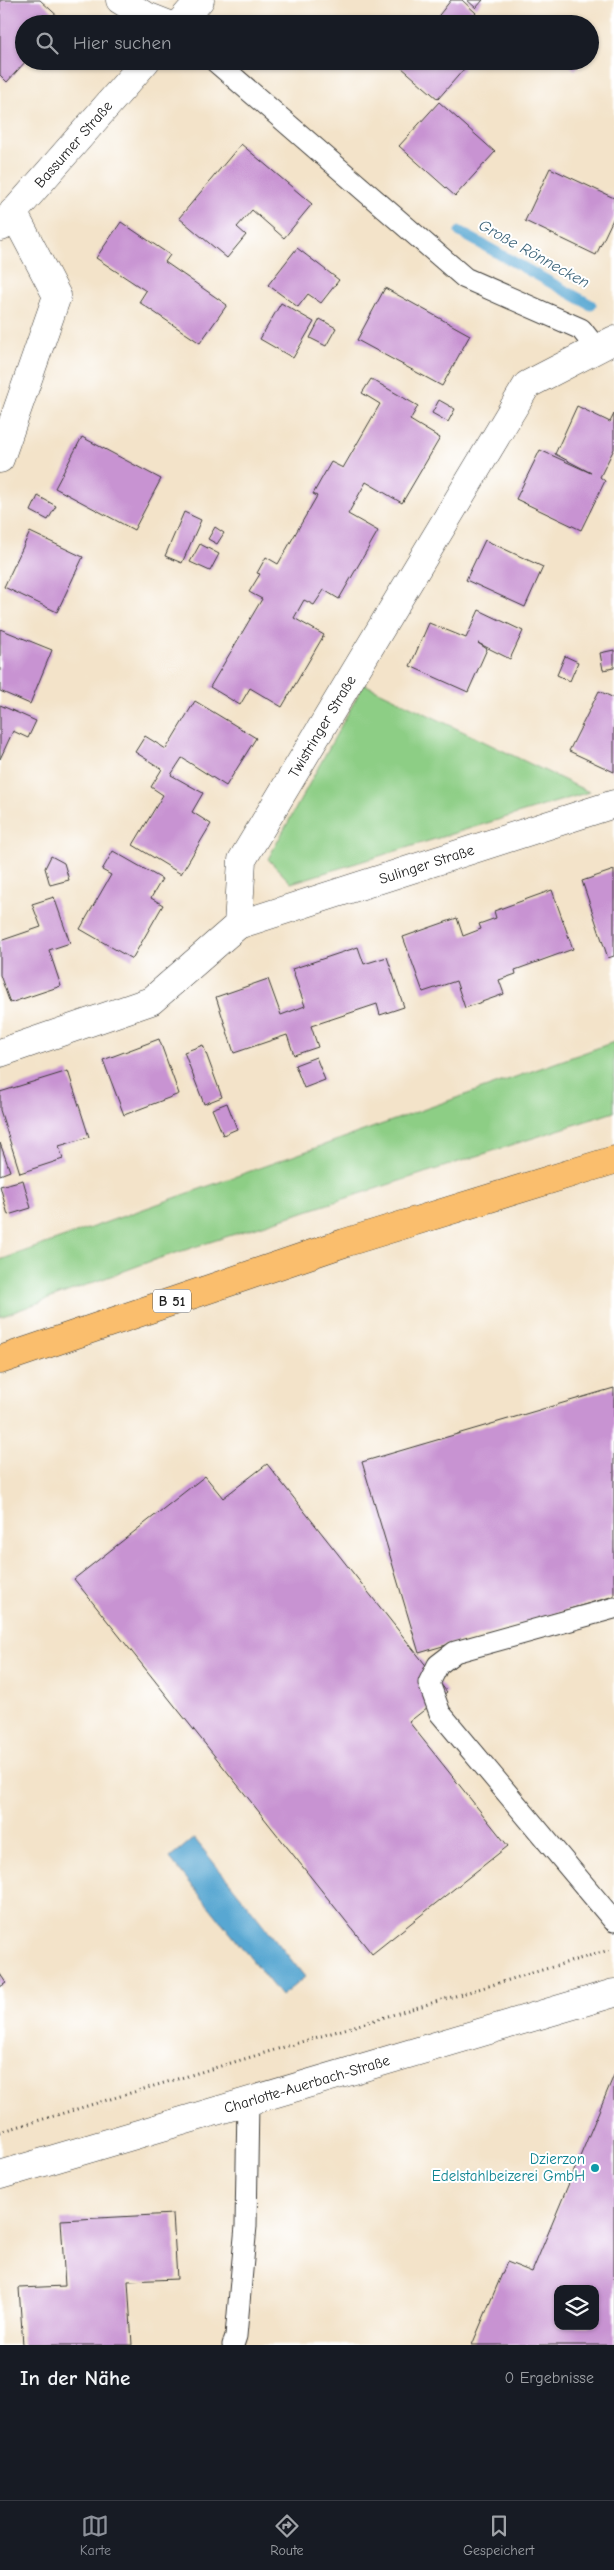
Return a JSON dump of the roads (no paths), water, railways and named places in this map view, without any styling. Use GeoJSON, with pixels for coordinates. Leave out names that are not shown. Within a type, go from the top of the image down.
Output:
{"type":"FeatureCollection","features":[{"type":"Feature","properties":{"kind":"main road","name":"B 51"},"geometry":{"type":"LineString","coordinates":[[0,1360],[344,1244],[614,1160]]}},
{"type":"Feature","properties":{"kind":"street"},"geometry":{"type":"LineString","coordinates":[[120,0],[144,15]]}},
{"type":"Feature","properties":{"kind":"street"},"geometry":{"type":"LineString","coordinates":[[187,15],[200,0]]}},
{"type":"Feature","properties":{"kind":"street","name":"Bassumer Straße"},"geometry":{"type":"LineString","coordinates":[[6,220],[138,70]]}},
{"type":"Feature","properties":{"kind":"street"},"geometry":{"type":"LineString","coordinates":[[0,459],[57,296],[6,220]]}},
{"type":"Feature","properties":{"kind":"street","name":"Twistringer Straße"},"geometry":{"type":"LineString","coordinates":[[238,925],[242,860],[527,385],[605,344]]}},
{"type":"Feature","properties":{"kind":"street","name":"Sulinger Straße"},"geometry":{"type":"LineString","coordinates":[[238,925],[614,804]]}},
{"type":"Feature","properties":{"kind":"street"},"geometry":{"type":"LineString","coordinates":[[0,1052],[151,1001],[238,925]]}},
{"type":"Feature","properties":{"kind":"street","name":"Charlotte-Auerbach-Straße"},"geometry":{"type":"LineString","coordinates":[[0,2176],[614,1993]]}},
{"type":"Feature","properties":{"kind":"lane"},"geometry":{"type":"LineString","coordinates":[[225,70],[465,278],[581,329],[605,344]]}},
{"type":"Feature","properties":{"kind":"lane"},"geometry":{"type":"LineString","coordinates":[[614,1608],[455,1652],[438,1665],[429,1683],[440,1714],[541,1831],[614,1920]]}},
{"type":"Feature","properties":{"kind":"lane"},"geometry":{"type":"LineString","coordinates":[[233,2345],[236,2336],[246,2226],[248,2102]]}},
{"type":"Feature","properties":{"kind":"water"},"geometry":{"type":"Polygon","coordinates":[[[194,1838],[305,1977],[281,1996],[170,1858],[194,1838]]]}},
{"type":"Feature","properties":{"kind":"waterway","name":"Große Rönnecken"},"geometry":{"type":"LineString","coordinates":[[460,232],[591,305]]}},
{"type":"Feature","properties":{"kind":"place","name":"Dzierzon Edelstahlbeizerei GmbH"},"geometry":{"type":"Point","coordinates":[595,2168]}}]}
